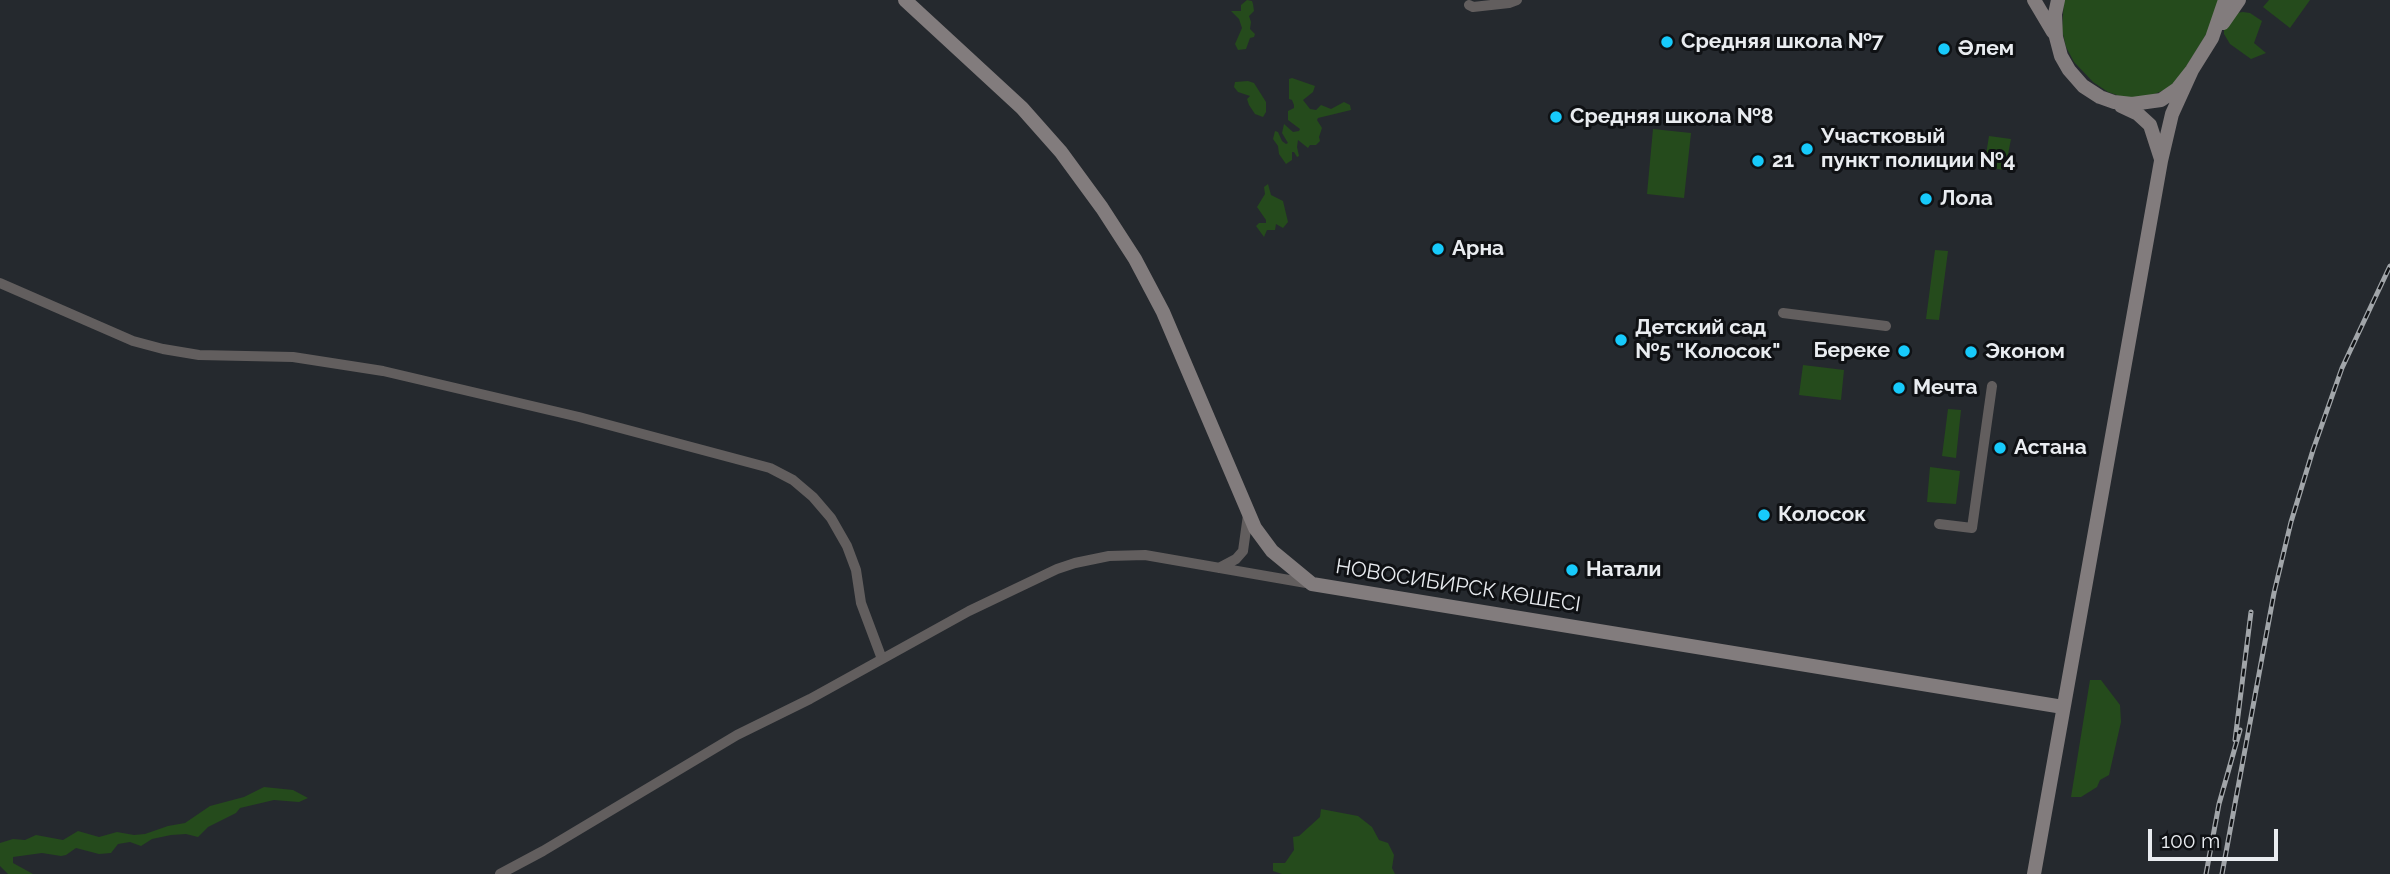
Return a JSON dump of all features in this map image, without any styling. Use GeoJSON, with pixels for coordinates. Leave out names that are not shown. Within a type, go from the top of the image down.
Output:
{"type":"FeatureCollection","features":[{"type":"Feature","properties":{"kind":"main road","name":"НОВОСИБИРСК КӨШЕСІ"},"geometry":{"type":"LineString","coordinates":[[905,0],[1022,108],[1045,133],[1124,240],[1168,323],[1220,442],[1248,515],[1272,551],[1312,584],[2063,707]]}},
{"type":"Feature","properties":{"kind":"main road"},"geometry":{"type":"LineString","coordinates":[[2034,0],[2056,37]]}},
{"type":"Feature","properties":{"kind":"main road"},"geometry":{"type":"LineString","coordinates":[[2058,0],[2054,14],[2056,37],[2064,62],[2075,78],[2091,92],[2138,114],[2150,125],[2161,161]]}},
{"type":"Feature","properties":{"kind":"main road"},"geometry":{"type":"LineString","coordinates":[[2212,38],[2225,0]]}},
{"type":"Feature","properties":{"kind":"main road"},"geometry":{"type":"LineString","coordinates":[[2114,102],[2141,104],[2161,100],[2177,89],[2239,0]]}},
{"type":"Feature","properties":{"kind":"main road"},"geometry":{"type":"LineString","coordinates":[[2034,874],[2161,161],[2172,114],[2192,70]]}},
{"type":"Feature","properties":{"kind":"street"},"geometry":{"type":"LineString","coordinates":[[1469,5],[1509,4],[1517,0]]}},
{"type":"Feature","properties":{"kind":"street"},"geometry":{"type":"LineString","coordinates":[[0,283],[133,341],[163,349],[199,355],[293,357],[383,371],[579,417],[770,468],[803,488],[831,518],[847,546],[856,570],[864,612],[882,659]]}},
{"type":"Feature","properties":{"kind":"street"},"geometry":{"type":"LineString","coordinates":[[1783,313],[1886,326]]}},
{"type":"Feature","properties":{"kind":"street"},"geometry":{"type":"LineString","coordinates":[[1939,524],[1972,528],[1992,386]]}},
{"type":"Feature","properties":{"kind":"street"},"geometry":{"type":"LineString","coordinates":[[1219,568],[1236,559],[1243,551],[1248,515]]}},
{"type":"Feature","properties":{"kind":"street"},"geometry":{"type":"LineString","coordinates":[[500,874],[737,735],[775,718],[1024,583],[1075,563],[1109,556],[1145,555],[1312,584]]}},
{"type":"Feature","properties":{"kind":"green space"},"geometry":{"type":"Polygon","coordinates":[[[1247,0],[1253,4],[1254,11],[1249,16],[1250,29],[1255,34],[1250,38],[1246,49],[1238,50],[1235,44],[1242,28],[1239,19],[1231,11],[1241,11],[1241,5],[1247,0]]]}},
{"type":"Feature","properties":{"kind":"green space"},"geometry":{"type":"Polygon","coordinates":[[[2064,0],[2220,0],[2212,25],[2179,78],[2167,89],[2147,97],[2125,98],[2108,92],[2093,82],[2074,62],[2066,47],[2062,30],[2064,0]]]}},
{"type":"Feature","properties":{"kind":"green space"},"geometry":{"type":"Polygon","coordinates":[[[2269,0],[2310,0],[2290,28],[2263,7],[2269,0]]]}},
{"type":"Feature","properties":{"kind":"green space"},"geometry":{"type":"Polygon","coordinates":[[[2243,12],[2262,21],[2254,43],[2266,53],[2251,59],[2230,44],[2224,34],[2224,29],[2235,13],[2243,12]]]}},
{"type":"Feature","properties":{"kind":"green space"},"geometry":{"type":"Polygon","coordinates":[[[1289,79],[1315,86],[1313,92],[1303,100],[1310,109],[1316,110],[1321,105],[1331,109],[1344,102],[1350,105],[1351,110],[1318,118],[1322,128],[1320,141],[1308,148],[1298,140],[1299,156],[1292,152],[1292,160],[1286,164],[1273,139],[1275,131],[1282,141],[1288,143],[1282,133],[1284,124],[1293,132],[1300,129],[1288,120],[1288,111],[1294,108],[1292,100],[1289,99],[1289,79]]]}},
{"type":"Feature","properties":{"kind":"green space"},"geometry":{"type":"Polygon","coordinates":[[[1235,82],[1254,83],[1266,102],[1263,117],[1255,114],[1249,105],[1247,99],[1250,96],[1238,92],[1234,87],[1235,82]]]}},
{"type":"Feature","properties":{"kind":"green space"},"geometry":{"type":"Polygon","coordinates":[[[1653,129],[1691,133],[1684,198],[1647,194],[1653,129]]]}},
{"type":"Feature","properties":{"kind":"green space"},"geometry":{"type":"Polygon","coordinates":[[[1989,136],[2011,139],[2005,170],[1984,167],[1989,136]]]}},
{"type":"Feature","properties":{"kind":"green space"},"geometry":{"type":"Polygon","coordinates":[[[1268,184],[1271,195],[1283,201],[1288,222],[1283,228],[1276,224],[1275,230],[1267,230],[1264,237],[1256,226],[1266,223],[1266,220],[1257,207],[1265,194],[1264,187],[1268,184]]]}},
{"type":"Feature","properties":{"kind":"green space"},"geometry":{"type":"Polygon","coordinates":[[[1935,250],[1948,251],[1939,320],[1926,319],[1935,250]]]}},
{"type":"Feature","properties":{"kind":"green space"},"geometry":{"type":"Polygon","coordinates":[[[1803,365],[1844,370],[1841,400],[1799,395],[1803,365]]]}},
{"type":"Feature","properties":{"kind":"green space"},"geometry":{"type":"Polygon","coordinates":[[[1948,409],[1961,410],[1956,458],[1942,456],[1948,409]]]}},
{"type":"Feature","properties":{"kind":"green space"},"geometry":{"type":"Polygon","coordinates":[[[1930,467],[1960,471],[1956,504],[1927,502],[1930,467]]]}},
{"type":"Feature","properties":{"kind":"green space"},"geometry":{"type":"Polygon","coordinates":[[[2090,680],[2101,680],[2120,705],[2121,722],[2109,775],[2081,797],[2071,797],[2090,680]]]}},
{"type":"Feature","properties":{"kind":"green space"},"geometry":{"type":"Polygon","coordinates":[[[264,787],[293,790],[308,798],[299,802],[274,800],[240,808],[236,813],[208,827],[198,837],[186,834],[171,835],[152,839],[141,846],[130,842],[118,844],[111,853],[99,854],[76,848],[61,856],[42,853],[13,857],[13,863],[33,874],[8,874],[0,866],[0,843],[13,839],[25,840],[36,835],[63,840],[78,831],[99,837],[117,832],[145,834],[185,823],[210,806],[244,797],[264,787]]]}},
{"type":"Feature","properties":{"kind":"green space"},"geometry":{"type":"Polygon","coordinates":[[[1321,809],[1358,816],[1372,827],[1379,840],[1388,843],[1394,855],[1392,868],[1395,874],[1282,874],[1273,871],[1273,863],[1285,863],[1294,850],[1293,837],[1299,836],[1320,817],[1321,809]]]}},
{"type":"Feature","properties":{"kind":"railway"},"geometry":{"type":"LineString","coordinates":[[2222,874],[2274,593],[2291,522],[2342,368],[2390,266]]}},
{"type":"Feature","properties":{"kind":"railway"},"geometry":{"type":"LineString","coordinates":[[2235,740],[2251,612]]}},
{"type":"Feature","properties":{"kind":"railway"},"geometry":{"type":"LineString","coordinates":[[2206,874],[2219,804],[2240,730]]}},
{"type":"Feature","properties":{"kind":"place","name":"Средняя школа №7"},"geometry":{"type":"Point","coordinates":[1667,42]}},
{"type":"Feature","properties":{"kind":"place","name":"Әлем"},"geometry":{"type":"Point","coordinates":[1944,49]}},
{"type":"Feature","properties":{"kind":"place","name":"Средняя школа №8"},"geometry":{"type":"Point","coordinates":[1556,117]}},
{"type":"Feature","properties":{"kind":"place","name":"Участковый пункт полиции №4"},"geometry":{"type":"Point","coordinates":[1807,149]}},
{"type":"Feature","properties":{"kind":"place","name":"21"},"geometry":{"type":"Point","coordinates":[1758,161]}},
{"type":"Feature","properties":{"kind":"place","name":"Лола"},"geometry":{"type":"Point","coordinates":[1926,199]}},
{"type":"Feature","properties":{"kind":"place","name":"Арна"},"geometry":{"type":"Point","coordinates":[1438,249]}},
{"type":"Feature","properties":{"kind":"place","name":"Детский сад №5 \"Колосок\""},"geometry":{"type":"Point","coordinates":[1621,340]}},
{"type":"Feature","properties":{"kind":"place","name":"Береке"},"geometry":{"type":"Point","coordinates":[1904,351]}},
{"type":"Feature","properties":{"kind":"place","name":"Эконом"},"geometry":{"type":"Point","coordinates":[1971,352]}},
{"type":"Feature","properties":{"kind":"place","name":"Мечта"},"geometry":{"type":"Point","coordinates":[1899,388]}},
{"type":"Feature","properties":{"kind":"place","name":"Астана"},"geometry":{"type":"Point","coordinates":[2000,448]}},
{"type":"Feature","properties":{"kind":"place","name":"Колосок"},"geometry":{"type":"Point","coordinates":[1764,515]}},
{"type":"Feature","properties":{"kind":"place","name":"Натали"},"geometry":{"type":"Point","coordinates":[1572,570]}}]}
